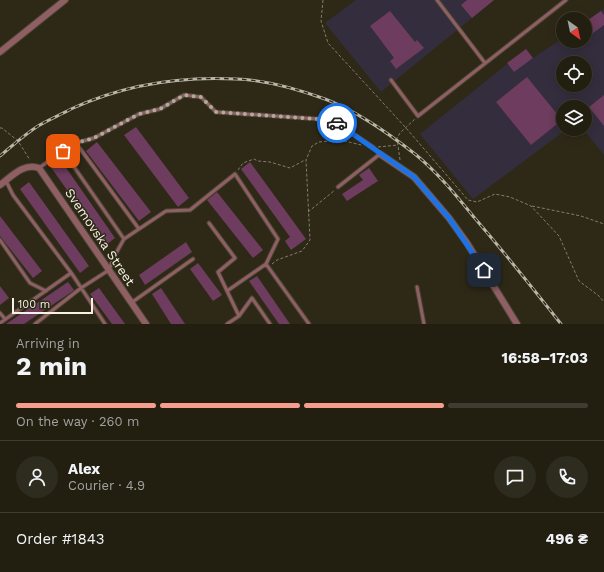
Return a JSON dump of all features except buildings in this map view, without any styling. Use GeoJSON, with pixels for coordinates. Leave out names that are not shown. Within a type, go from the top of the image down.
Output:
{"type":"FeatureCollection","features":[{"type":"Feature","properties":{"kind":"street"},"geometry":{"type":"LineString","coordinates":[[0,52],[65,0]]}},
{"type":"Feature","properties":{"kind":"street"},"geometry":{"type":"LineString","coordinates":[[380,154],[414,177],[449,218],[467,243],[517,324]]}},
{"type":"Feature","properties":{"kind":"street"},"geometry":{"type":"LineString","coordinates":[[0,185],[18,170],[37,167]]}},
{"type":"Feature","properties":{"kind":"street","name":"Svemovska Street"},"geometry":{"type":"LineString","coordinates":[[37,167],[146,324]]}},
{"type":"Feature","properties":{"kind":"lane"},"geometry":{"type":"LineString","coordinates":[[437,0],[485,64]]}},
{"type":"Feature","properties":{"kind":"lane"},"geometry":{"type":"LineString","coordinates":[[391,80],[418,116],[566,0]]}},
{"type":"Feature","properties":{"kind":"lane"},"geometry":{"type":"LineString","coordinates":[[37,167],[76,143],[94,138],[139,114],[160,109],[184,95],[201,97],[216,112],[333,120],[373,147],[380,154],[338,187]]}},
{"type":"Feature","properties":{"kind":"lane"},"geometry":{"type":"LineString","coordinates":[[76,143],[139,229]]}},
{"type":"Feature","properties":{"kind":"lane"},"geometry":{"type":"LineString","coordinates":[[63,151],[124,239]]}},
{"type":"Feature","properties":{"kind":"lane"},"geometry":{"type":"LineString","coordinates":[[35,324],[81,288],[109,270],[124,239],[166,211],[190,210],[235,174],[278,240],[267,265],[227,291]]}},
{"type":"Feature","properties":{"kind":"lane"},"geometry":{"type":"LineString","coordinates":[[6,181],[14,195],[71,273],[105,324]]}},
{"type":"Feature","properties":{"kind":"lane"},"geometry":{"type":"LineString","coordinates":[[209,223],[235,258],[218,272],[239,316]]}},
{"type":"Feature","properties":{"kind":"lane"},"geometry":{"type":"LineString","coordinates":[[0,240],[30,283],[46,291]]}},
{"type":"Feature","properties":{"kind":"lane"},"geometry":{"type":"LineString","coordinates":[[131,303],[193,259]]}},
{"type":"Feature","properties":{"kind":"lane"},"geometry":{"type":"LineString","coordinates":[[267,265],[309,324]]}},
{"type":"Feature","properties":{"kind":"lane"},"geometry":{"type":"LineString","coordinates":[[0,312],[3,322],[71,273]]}},
{"type":"Feature","properties":{"kind":"lane"},"geometry":{"type":"LineString","coordinates":[[417,287],[424,324]]}},
{"type":"Feature","properties":{"kind":"lane"},"geometry":{"type":"LineString","coordinates":[[227,324],[239,316],[252,298],[270,324]]}},
{"type":"Feature","properties":{"kind":"path"},"geometry":{"type":"LineString","coordinates":[[323,0],[321,21],[328,43],[406,128],[468,200],[477,202],[495,194],[510,197],[531,206],[581,216],[604,224]]}},
{"type":"Feature","properties":{"kind":"path"},"geometry":{"type":"LineString","coordinates":[[402,169],[397,138],[418,116]]}},
{"type":"Feature","properties":{"kind":"path"},"geometry":{"type":"LineString","coordinates":[[0,128],[15,139],[37,167]]}},
{"type":"Feature","properties":{"kind":"path"},"geometry":{"type":"LineString","coordinates":[[267,265],[302,251],[310,240],[306,160],[312,146],[319,142],[341,140],[373,147],[398,145]]}},
{"type":"Feature","properties":{"kind":"path"},"geometry":{"type":"LineString","coordinates":[[235,174],[242,163],[254,159],[290,168],[306,160]]}},
{"type":"Feature","properties":{"kind":"path"},"geometry":{"type":"LineString","coordinates":[[308,212],[338,187]]}},
{"type":"Feature","properties":{"kind":"path"},"geometry":{"type":"LineString","coordinates":[[531,206],[559,236],[579,281],[599,296],[604,302]]}},
{"type":"Feature","properties":{"kind":"shaded area"},"geometry":{"type":"Polygon","coordinates":[[[356,0],[494,0],[381,92],[325,23],[356,0]]]}},
{"type":"Feature","properties":{"kind":"shaded area"},"geometry":{"type":"Polygon","coordinates":[[[604,9],[604,155],[589,136],[592,136],[592,100],[556,100],[556,136],[558,136],[473,199],[420,134],[526,49],[533,58],[556,43],[556,48],[592,48],[592,17],[604,9]]]}},
{"type":"Feature","properties":{"kind":"railway"},"geometry":{"type":"LineString","coordinates":[[0,156],[38,126],[71,109],[131,88],[172,81],[215,78],[259,81],[304,92],[337,104],[360,116],[394,138],[423,161],[459,200],[561,324]]}},
{"type":"Feature","properties":{"kind":"way so far"},"geometry":{"type":"LineString","coordinates":[[63,151],[76,143],[94,138],[139,114],[160,109],[184,95],[201,97],[216,112],[333,120],[337,123]]}},
{"type":"Feature","properties":{"kind":"route"},"geometry":{"type":"LineString","coordinates":[[337,123],[414,177],[449,218],[484,270]]}}]}
